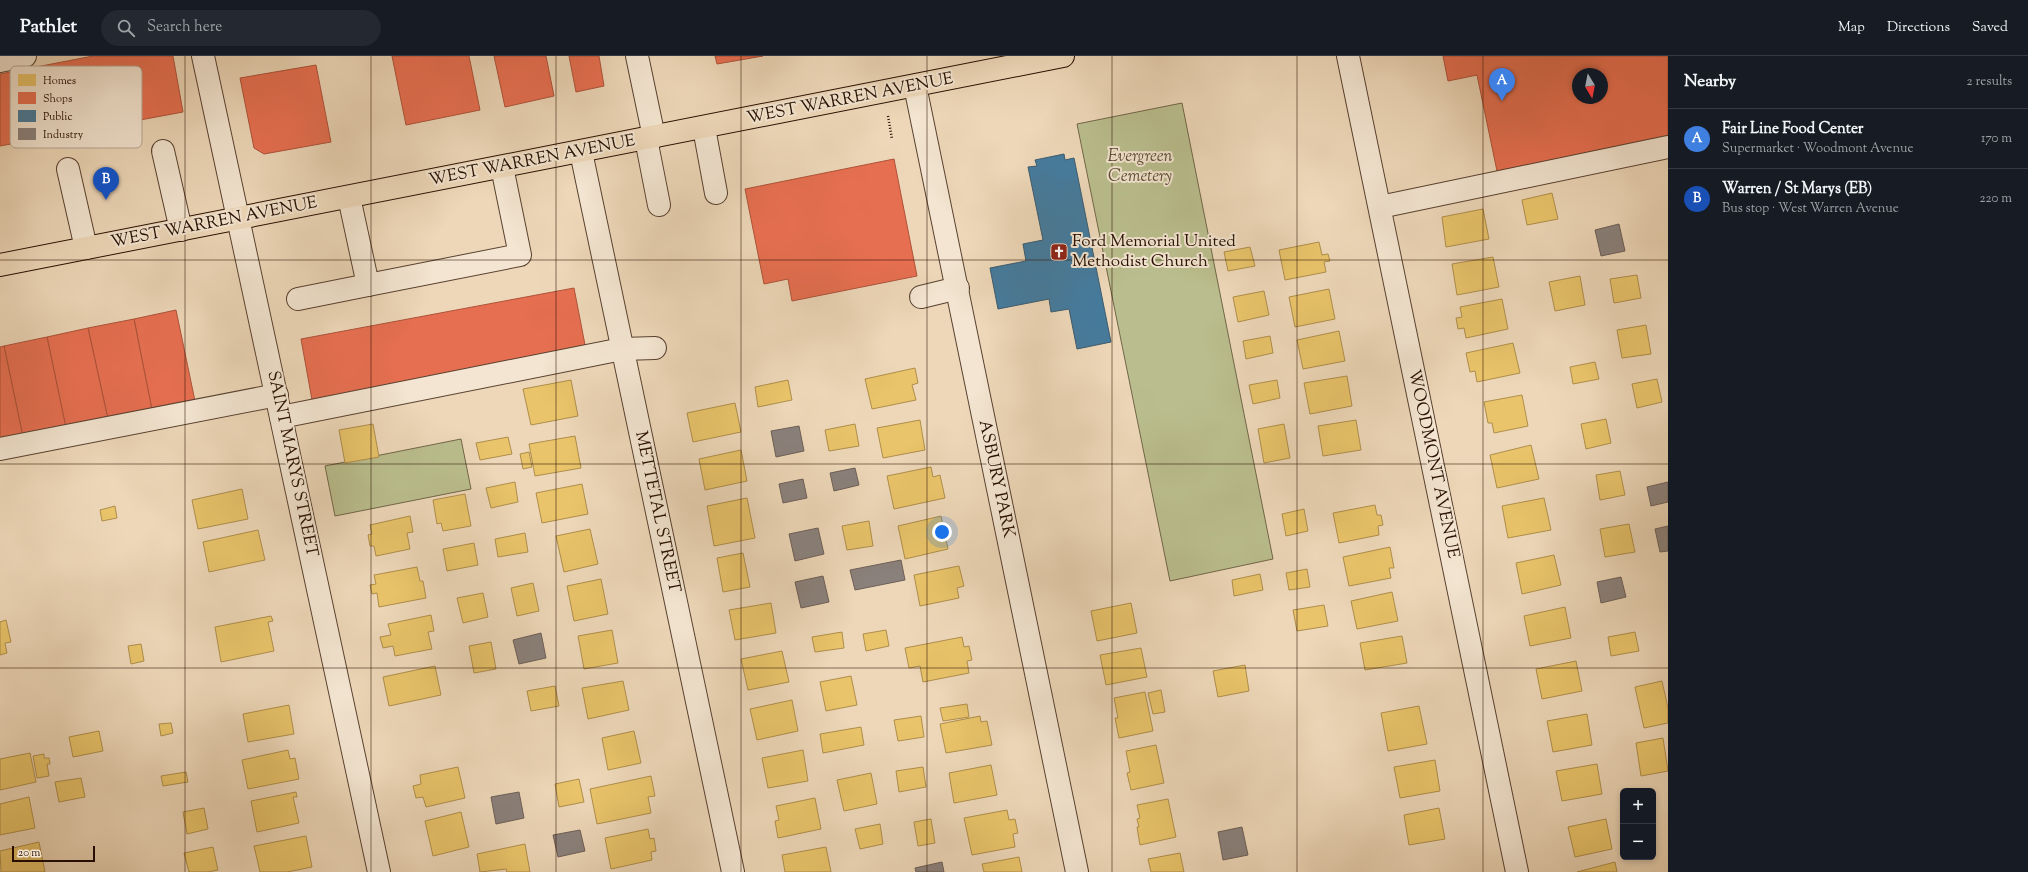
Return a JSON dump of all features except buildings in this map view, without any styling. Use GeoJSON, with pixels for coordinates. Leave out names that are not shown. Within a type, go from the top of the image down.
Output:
{"type":"FeatureCollection","features":[{"type":"Feature","properties":{"kind":"main road","name":"WEST WARREN AVENUE"},"geometry":{"type":"LineString","coordinates":[[0,265],[704,128],[1063,56]]}},
{"type":"Feature","properties":{"kind":"street"},"geometry":{"type":"LineString","coordinates":[[0,60],[25,56]]}},
{"type":"Feature","properties":{"kind":"street","name":"SAINT MARYS STREET"},"geometry":{"type":"LineString","coordinates":[[203,56],[380,872]]}},
{"type":"Feature","properties":{"kind":"street"},"geometry":{"type":"LineString","coordinates":[[637,56],[659,205]]}},
{"type":"Feature","properties":{"kind":"street","name":"WOODMONT AVENUE"},"geometry":{"type":"LineString","coordinates":[[1348,56],[1517,872]]}},
{"type":"Feature","properties":{"kind":"street","name":"ASBURY PARK"},"geometry":{"type":"LineString","coordinates":[[915,86],[958,288],[1077,872]]}},
{"type":"Feature","properties":{"kind":"street"},"geometry":{"type":"LineString","coordinates":[[704,128],[716,193]]}},
{"type":"Feature","properties":{"kind":"street"},"geometry":{"type":"LineString","coordinates":[[1380,207],[1668,147]]}},
{"type":"Feature","properties":{"kind":"street"},"geometry":{"type":"LineString","coordinates":[[163,151],[181,230]]}},
{"type":"Feature","properties":{"kind":"street","name":"METTETAL STREET"},"geometry":{"type":"LineString","coordinates":[[581,152],[733,872]]}},
{"type":"Feature","properties":{"kind":"street"},"geometry":{"type":"LineString","coordinates":[[298,299],[520,255],[502,167]]}},
{"type":"Feature","properties":{"kind":"street"},"geometry":{"type":"LineString","coordinates":[[68,169],[86,248]]}},
{"type":"Feature","properties":{"kind":"street"},"geometry":{"type":"LineString","coordinates":[[349,197],[368,285]]}},
{"type":"Feature","properties":{"kind":"street"},"geometry":{"type":"LineString","coordinates":[[921,297],[958,288]]}},
{"type":"Feature","properties":{"kind":"street"},"geometry":{"type":"LineString","coordinates":[[281,417],[622,349],[655,348]]}},
{"type":"Feature","properties":{"kind":"street"},"geometry":{"type":"LineString","coordinates":[[0,449],[277,395]]}},
{"type":"Feature","properties":{"kind":"green space","name":"Evergreen Cemetery"},"geometry":{"type":"Polygon","coordinates":[[[1182,103],[1273,559],[1170,581],[1077,124],[1182,103]]]}},
{"type":"Feature","properties":{"kind":"green space"},"geometry":{"type":"Polygon","coordinates":[[[461,439],[471,489],[335,516],[325,466],[461,439]]]}},
{"type":"Feature","properties":{"kind":"place","name":"Fair Line Food Center"},"geometry":{"type":"Point","coordinates":[1502,101]}},
{"type":"Feature","properties":{"kind":"place","name":"Warren / St Marys (EB)"},"geometry":{"type":"Point","coordinates":[106,200]}},
{"type":"Feature","properties":{"kind":"place","name":"Ford Memorial United Methodist Church"},"geometry":{"type":"Point","coordinates":[1059,252]}}]}
